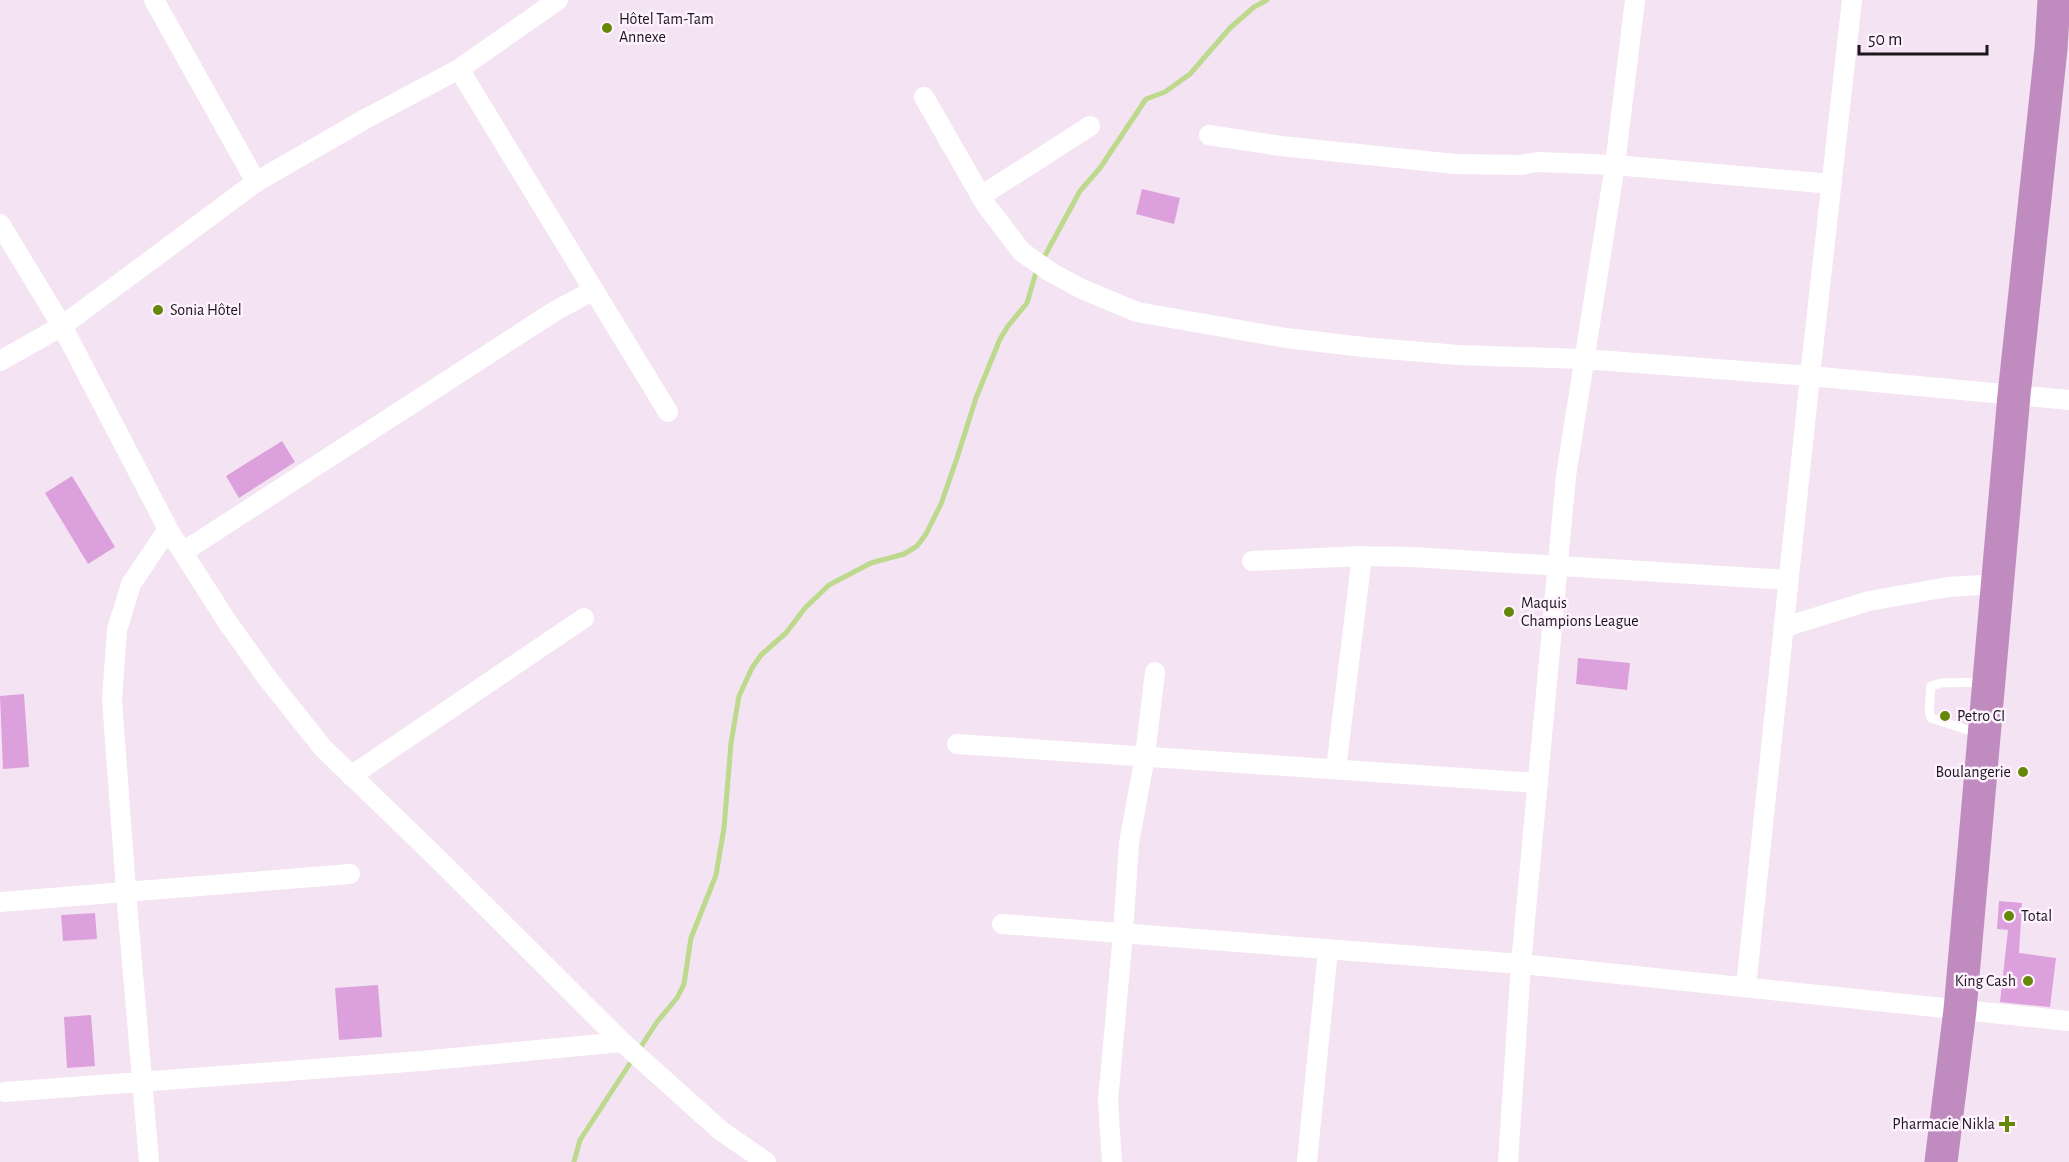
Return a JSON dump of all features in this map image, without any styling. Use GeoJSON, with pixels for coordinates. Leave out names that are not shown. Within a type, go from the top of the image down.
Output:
{"type":"FeatureCollection","features":[{"type":"Feature","properties":{"kind":"highway"},"geometry":{"type":"LineString","coordinates":[[1941,1162],[1960,1010],[2014,395],[2060,50],[2054,0]]}},
{"type":"Feature","properties":{"kind":"street"},"geometry":{"type":"LineString","coordinates":[[154,0],[256,182]]}},
{"type":"Feature","properties":{"kind":"street"},"geometry":{"type":"LineString","coordinates":[[0,361],[62,326],[256,182],[367,118],[459,69],[558,0]]}},
{"type":"Feature","properties":{"kind":"street"},"geometry":{"type":"LineString","coordinates":[[1508,1162],[1521,964],[1566,476],[1615,165],[1635,0]]}},
{"type":"Feature","properties":{"kind":"street"},"geometry":{"type":"LineString","coordinates":[[1746,987],[1852,0]]}},
{"type":"Feature","properties":{"kind":"street"},"geometry":{"type":"LineString","coordinates":[[459,69],[668,411]]}},
{"type":"Feature","properties":{"kind":"street"},"geometry":{"type":"LineString","coordinates":[[924,97],[981,196],[1022,252],[1052,273],[1082,289],[1137,312],[1286,338],[1458,355],[1583,359],[1810,376],[2069,400]]}},
{"type":"Feature","properties":{"kind":"street"},"geometry":{"type":"LineString","coordinates":[[981,196],[1090,126]]}},
{"type":"Feature","properties":{"kind":"street"},"geometry":{"type":"LineString","coordinates":[[1209,135],[1281,146],[1455,164],[1520,165],[1538,162],[1615,165],[1832,184]]}},
{"type":"Feature","properties":{"kind":"street"},"geometry":{"type":"LineString","coordinates":[[0,224],[62,326],[168,529],[226,620],[268,679],[323,748],[624,1044],[720,1130],[766,1162]]}},
{"type":"Feature","properties":{"kind":"street"},"geometry":{"type":"LineString","coordinates":[[183,552],[555,311],[594,290]]}},
{"type":"Feature","properties":{"kind":"street"},"geometry":{"type":"LineString","coordinates":[[149,1162],[112,699],[117,630],[131,584],[168,529]]}},
{"type":"Feature","properties":{"kind":"street"},"geometry":{"type":"LineString","coordinates":[[1252,561],[1362,556],[1559,565],[1790,580]]}},
{"type":"Feature","properties":{"kind":"street"},"geometry":{"type":"LineString","coordinates":[[1336,769],[1362,556]]}},
{"type":"Feature","properties":{"kind":"street"},"geometry":{"type":"LineString","coordinates":[[1785,627],[1869,601],[1948,587],[1997,584]]}},
{"type":"Feature","properties":{"kind":"street"},"geometry":{"type":"LineString","coordinates":[[351,776],[584,618]]}},
{"type":"Feature","properties":{"kind":"street"},"geometry":{"type":"LineString","coordinates":[[1112,1162],[1108,1101],[1129,843],[1155,672]]}},
{"type":"Feature","properties":{"kind":"street"},"geometry":{"type":"LineString","coordinates":[[957,744],[1538,783]]}},
{"type":"Feature","properties":{"kind":"street"},"geometry":{"type":"LineString","coordinates":[[0,902],[350,874]]}},
{"type":"Feature","properties":{"kind":"street"},"geometry":{"type":"LineString","coordinates":[[1002,924],[1521,964],[2069,1021]]}},
{"type":"Feature","properties":{"kind":"street"},"geometry":{"type":"LineString","coordinates":[[1307,1162],[1328,949]]}},
{"type":"Feature","properties":{"kind":"street"},"geometry":{"type":"LineString","coordinates":[[5,1092],[624,1044]]}},
{"type":"Feature","properties":{"kind":"lane"},"geometry":{"type":"LineString","coordinates":[[1984,735],[1931,718],[1929,711],[1932,686],[1941,683],[1988,682]]}},
{"type":"Feature","properties":{"kind":"building"},"geometry":{"type":"Polygon","coordinates":[[[1142,189],[1180,198],[1174,224],[1136,214],[1142,189]]]}},
{"type":"Feature","properties":{"kind":"building"},"geometry":{"type":"Polygon","coordinates":[[[282,441],[295,462],[239,498],[226,476],[282,441]]]}},
{"type":"Feature","properties":{"kind":"building"},"geometry":{"type":"Polygon","coordinates":[[[72,476],[115,547],[88,564],[45,493],[72,476]]]}},
{"type":"Feature","properties":{"kind":"building"},"geometry":{"type":"Polygon","coordinates":[[[1578,658],[1630,663],[1627,690],[1576,684],[1578,658]]]}},
{"type":"Feature","properties":{"kind":"building"},"geometry":{"type":"Polygon","coordinates":[[[24,694],[29,767],[3,769],[0,696],[24,694]]]}},
{"type":"Feature","properties":{"kind":"building","name":"King Cash"},"geometry":{"type":"Polygon","coordinates":[[[1999,901],[2022,903],[2019,953],[2056,958],[2050,1007],[2000,1002],[2008,930],[1997,929],[1999,901]]]}},
{"type":"Feature","properties":{"kind":"building"},"geometry":{"type":"Polygon","coordinates":[[[95,913],[97,939],[63,941],[61,915],[95,913]]]}},
{"type":"Feature","properties":{"kind":"building"},"geometry":{"type":"Polygon","coordinates":[[[378,985],[382,1037],[339,1040],[335,988],[378,985]]]}},
{"type":"Feature","properties":{"kind":"building"},"geometry":{"type":"Polygon","coordinates":[[[91,1015],[95,1066],[67,1068],[64,1017],[91,1015]]]}},
{"type":"Feature","properties":{"kind":"waterway"},"geometry":{"type":"LineString","coordinates":[[1042,261],[1080,191],[1100,168],[1146,99],[1165,92],[1190,74],[1230,28],[1254,7],[1267,0]]}},
{"type":"Feature","properties":{"kind":"waterway"},"geometry":{"type":"LineString","coordinates":[[574,1162],[580,1140],[657,1022],[677,998],[684,984],[691,938],[716,875],[724,828],[731,743],[739,696],[752,668],[761,655],[786,633],[805,608],[829,585],[871,563],[904,554],[917,546],[926,534],[941,504],[976,398],[1000,339],[1027,303],[1037,269]]}},
{"type":"Feature","properties":{"kind":"place","name":"Hôtel Tam-Tam Annexe"},"geometry":{"type":"Point","coordinates":[607,28]}},
{"type":"Feature","properties":{"kind":"place","name":"Sonia Hôtel"},"geometry":{"type":"Point","coordinates":[158,310]}},
{"type":"Feature","properties":{"kind":"place","name":"Maquis Champions League"},"geometry":{"type":"Point","coordinates":[1509,612]}},
{"type":"Feature","properties":{"kind":"place","name":"Petro CI"},"geometry":{"type":"Point","coordinates":[1945,716]}},
{"type":"Feature","properties":{"kind":"place","name":"Boulangerie"},"geometry":{"type":"Point","coordinates":[2023,772]}},
{"type":"Feature","properties":{"kind":"place","name":"Total"},"geometry":{"type":"Point","coordinates":[2009,916]}},
{"type":"Feature","properties":{"kind":"place","name":"King Cash"},"geometry":{"type":"Point","coordinates":[2028,981]}},
{"type":"Feature","properties":{"kind":"place","name":"Pharmacie Nikla"},"geometry":{"type":"Point","coordinates":[2007,1124]}}]}
